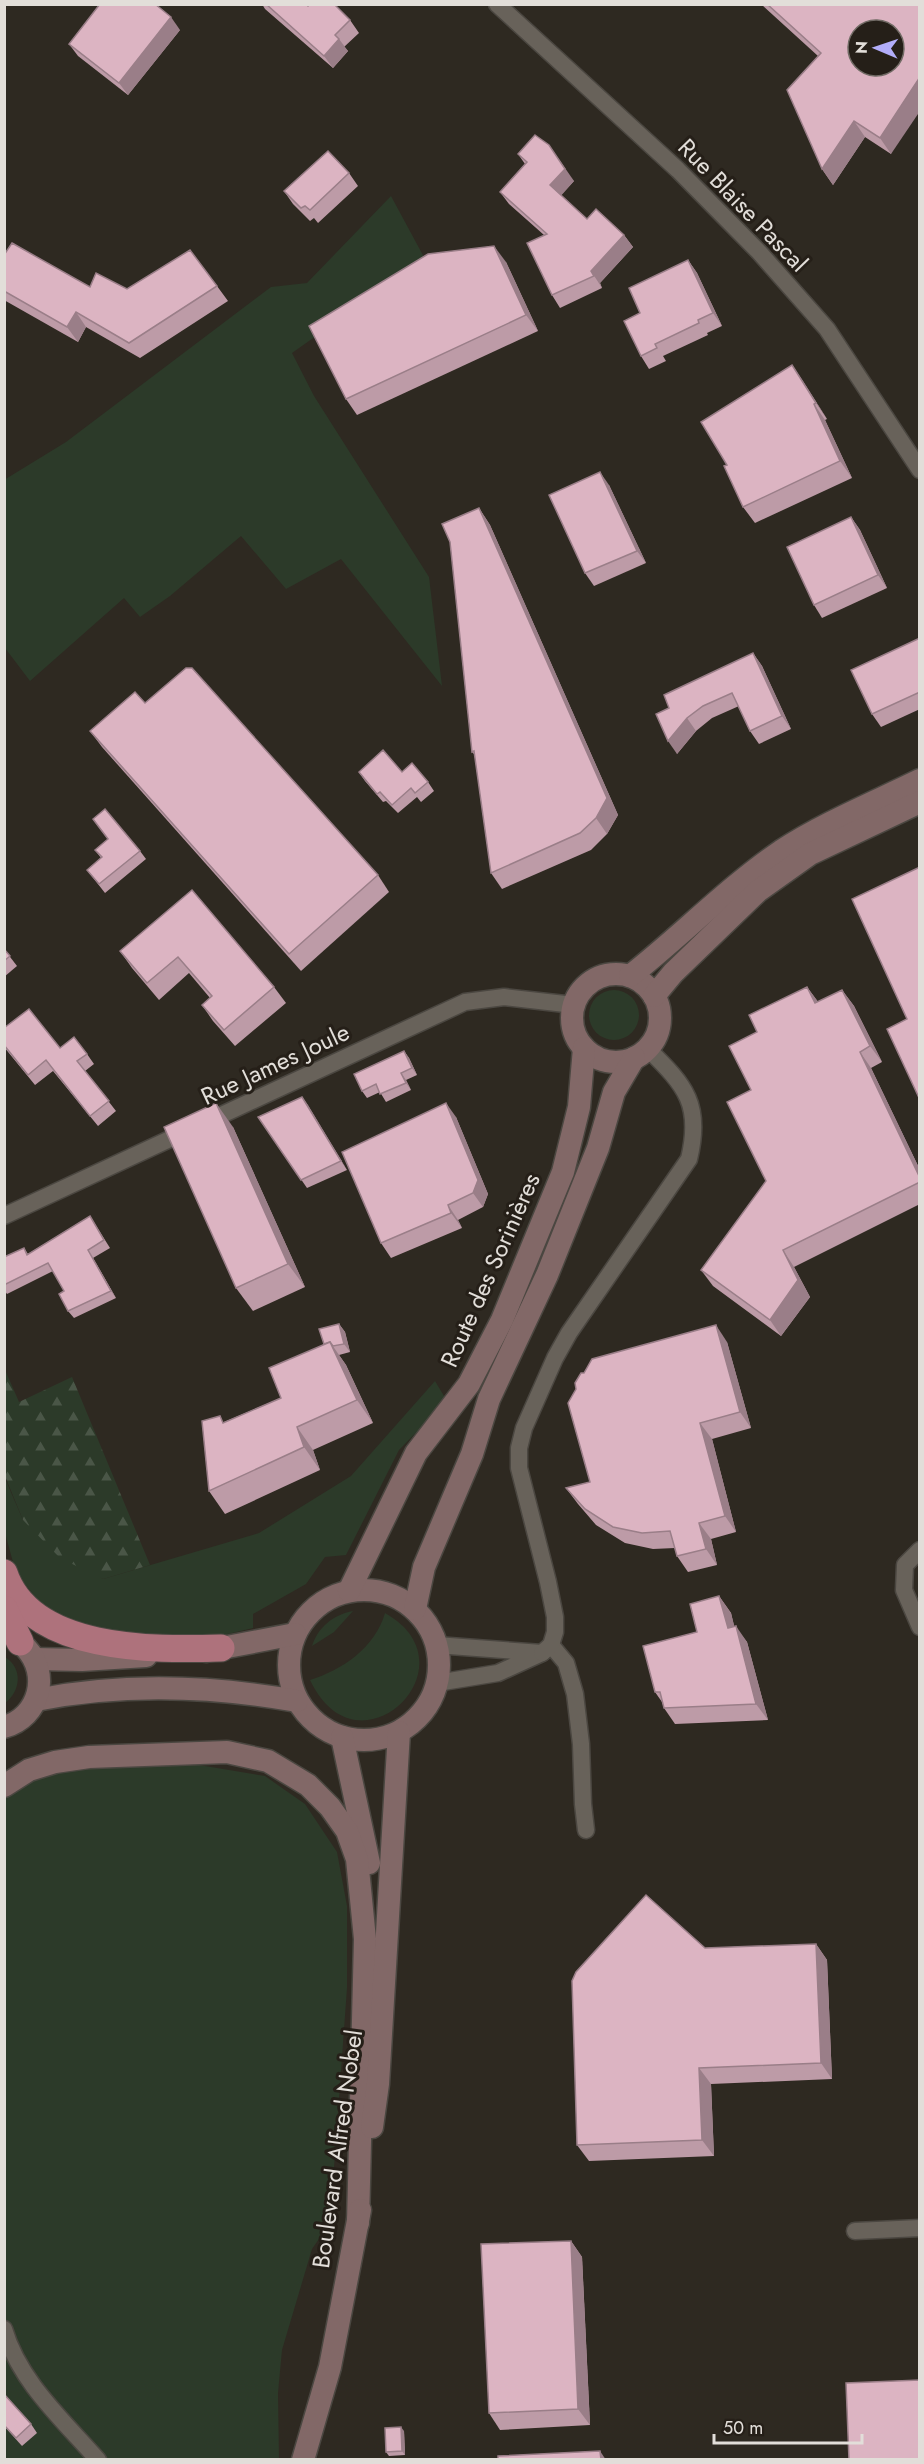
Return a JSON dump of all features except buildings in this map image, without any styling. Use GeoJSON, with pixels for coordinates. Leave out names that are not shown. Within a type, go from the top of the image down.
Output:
{"type":"FeatureCollection","features":[{"type":"Feature","properties":{"kind":"highway"},"geometry":{"type":"LineString","coordinates":[[4,1573],[8,1585],[24,1604],[42,1619],[66,1632],[101,1642],[193,1649],[221,1648]]}},
{"type":"Feature","properties":{"kind":"highway"},"geometry":{"type":"LineString","coordinates":[[4,1609],[20,1645]]}},
{"type":"Feature","properties":{"kind":"main road"},"geometry":{"type":"LineString","coordinates":[[630,976],[739,883],[780,852],[807,835],[920,780]]}},
{"type":"Feature","properties":{"kind":"main road"},"geometry":{"type":"LineString","coordinates":[[654,996],[673,973],[758,891],[810,854],[920,802]]}},
{"type":"Feature","properties":{"kind":"main road"},"geometry":{"type":"LineString","coordinates":[[415,1609],[424,1567],[472,1454],[489,1399],[547,1275],[598,1148],[614,1092],[656,1035],[660,1019],[654,996],[639,981],[620,974],[600,977],[584,988],[574,1005]]}},
{"type":"Feature","properties":{"kind":"main road","name":"Route des Sorinières"},"geometry":{"type":"LineString","coordinates":[[349,1591],[416,1453],[469,1384],[502,1320],[563,1172],[579,1107],[584,1048],[573,1028],[574,1005]]}},
{"type":"Feature","properties":{"kind":"main road"},"geometry":{"type":"LineString","coordinates":[[584,1048],[604,1060],[619,1062],[641,1053]]}},
{"type":"Feature","properties":{"kind":"main road"},"geometry":{"type":"LineString","coordinates":[[349,1591],[379,1591],[404,1601],[415,1609],[428,1626],[436,1645],[439,1670],[437,1683],[426,1707],[418,1717],[399,1732],[361,1740],[342,1737],[319,1725],[297,1701],[290,1680],[290,1648],[301,1623],[317,1606],[338,1594],[349,1591]]}},
{"type":"Feature","properties":{"kind":"main road"},"geometry":{"type":"LineString","coordinates":[[20,1645],[82,1660],[187,1654],[296,1634]]}},
{"type":"Feature","properties":{"kind":"main road"},"geometry":{"type":"LineString","coordinates":[[4,1727],[20,1720],[30,1711],[36,1700],[40,1676],[20,1645]]}},
{"type":"Feature","properties":{"kind":"main road"},"geometry":{"type":"LineString","coordinates":[[36,1700],[77,1692],[164,1689],[261,1694],[297,1701]]}},
{"type":"Feature","properties":{"kind":"main road","name":"Boulevard Alfred Nobel"},"geometry":{"type":"LineString","coordinates":[[303,2460],[330,2367],[358,2223],[378,2084],[399,1732]]}},
{"type":"Feature","properties":{"kind":"main road","name":"Boulevard Alfred Nobel"},"geometry":{"type":"LineString","coordinates":[[342,1737],[366,1844],[372,1887],[373,2016],[360,2131]]}},
{"type":"Feature","properties":{"kind":"main road"},"geometry":{"type":"LineString","coordinates":[[4,1786],[29,1770],[55,1762],[89,1757],[201,1751],[241,1753],[268,1761],[308,1785],[330,1807],[347,1831],[357,1859],[365,1939],[358,2223]]}},
{"type":"Feature","properties":{"kind":"street","name":"Rue Blaise Pascal"},"geometry":{"type":"LineString","coordinates":[[497,4],[678,170],[759,252],[827,329],[920,470]]}},
{"type":"Feature","properties":{"kind":"street","name":"Rue James Joule"},"geometry":{"type":"LineString","coordinates":[[4,1216],[465,1002],[504,996],[574,1005]]}},
{"type":"Feature","properties":{"kind":"street"},"geometry":{"type":"LineString","coordinates":[[437,1683],[498,1673],[547,1649],[555,1632],[555,1617],[519,1468],[519,1448],[524,1428],[555,1358],[569,1333],[689,1159],[695,1136],[694,1112],[685,1092],[664,1065],[641,1053]]}},
{"type":"Feature","properties":{"kind":"street"},"geometry":{"type":"LineString","coordinates":[[920,1550],[905,1564],[904,1590],[920,1627]]}},
{"type":"Feature","properties":{"kind":"street"},"geometry":{"type":"LineString","coordinates":[[436,1645],[547,1649],[566,1663],[574,1694],[581,1744],[586,1830]]}},
{"type":"Feature","properties":{"kind":"street"},"geometry":{"type":"LineString","coordinates":[[855,2231],[920,2228]]}},
{"type":"Feature","properties":{"kind":"street"},"geometry":{"type":"LineString","coordinates":[[4,2329],[9,2348],[22,2372],[98,2460]]}},
{"type":"Feature","properties":{"kind":"green space"},"geometry":{"type":"Polygon","coordinates":[[[391,196],[425,259],[292,353],[314,396],[429,577],[442,686],[341,559],[286,589],[241,536],[170,596],[140,617],[124,598],[30,681],[5,648],[4,480],[66,442],[271,287],[307,283],[391,196]]]}},
{"type":"Feature","properties":{"kind":"green space"},"geometry":{"type":"Polygon","coordinates":[[[614,990],[632,997],[639,1015],[632,1033],[614,1040],[596,1033],[589,1015],[596,997],[614,990]]]}},
{"type":"Feature","properties":{"kind":"green space"},"geometry":{"type":"Polygon","coordinates":[[[5,1370],[19,1402],[72,1377],[150,1565],[103,1579],[60,1558],[23,1520],[5,1476],[5,1370]]]}},
{"type":"Feature","properties":{"kind":"green space"},"geometry":{"type":"Polygon","coordinates":[[[435,1381],[447,1401],[399,1450],[346,1555],[325,1557],[306,1584],[253,1614],[253,1628],[216,1637],[103,1633],[45,1609],[16,1573],[5,1533],[4,1476],[23,1520],[103,1579],[259,1533],[351,1476],[435,1381]]]}},
{"type":"Feature","properties":{"kind":"green space"},"geometry":{"type":"Polygon","coordinates":[[[353,1611],[334,1632],[312,1646],[318,1633],[327,1623],[339,1615],[353,1611]]]}},
{"type":"Feature","properties":{"kind":"green space"},"geometry":{"type":"Polygon","coordinates":[[[385,1613],[410,1635],[419,1660],[415,1684],[400,1704],[379,1717],[355,1720],[331,1709],[310,1680],[334,1670],[356,1656],[374,1637],[385,1613]]]}},
{"type":"Feature","properties":{"kind":"green space"},"geometry":{"type":"Polygon","coordinates":[[[5,1657],[15,1667],[18,1680],[14,1692],[5,1703],[5,1657]]]}},
{"type":"Feature","properties":{"kind":"green space"},"geometry":{"type":"Polygon","coordinates":[[[199,1765],[265,1776],[305,1804],[337,1852],[347,1906],[347,1988],[330,2223],[312,2249],[282,2350],[278,2393],[279,2459],[5,2460],[5,1796],[39,1773],[89,1767],[199,1765]]]}}]}
